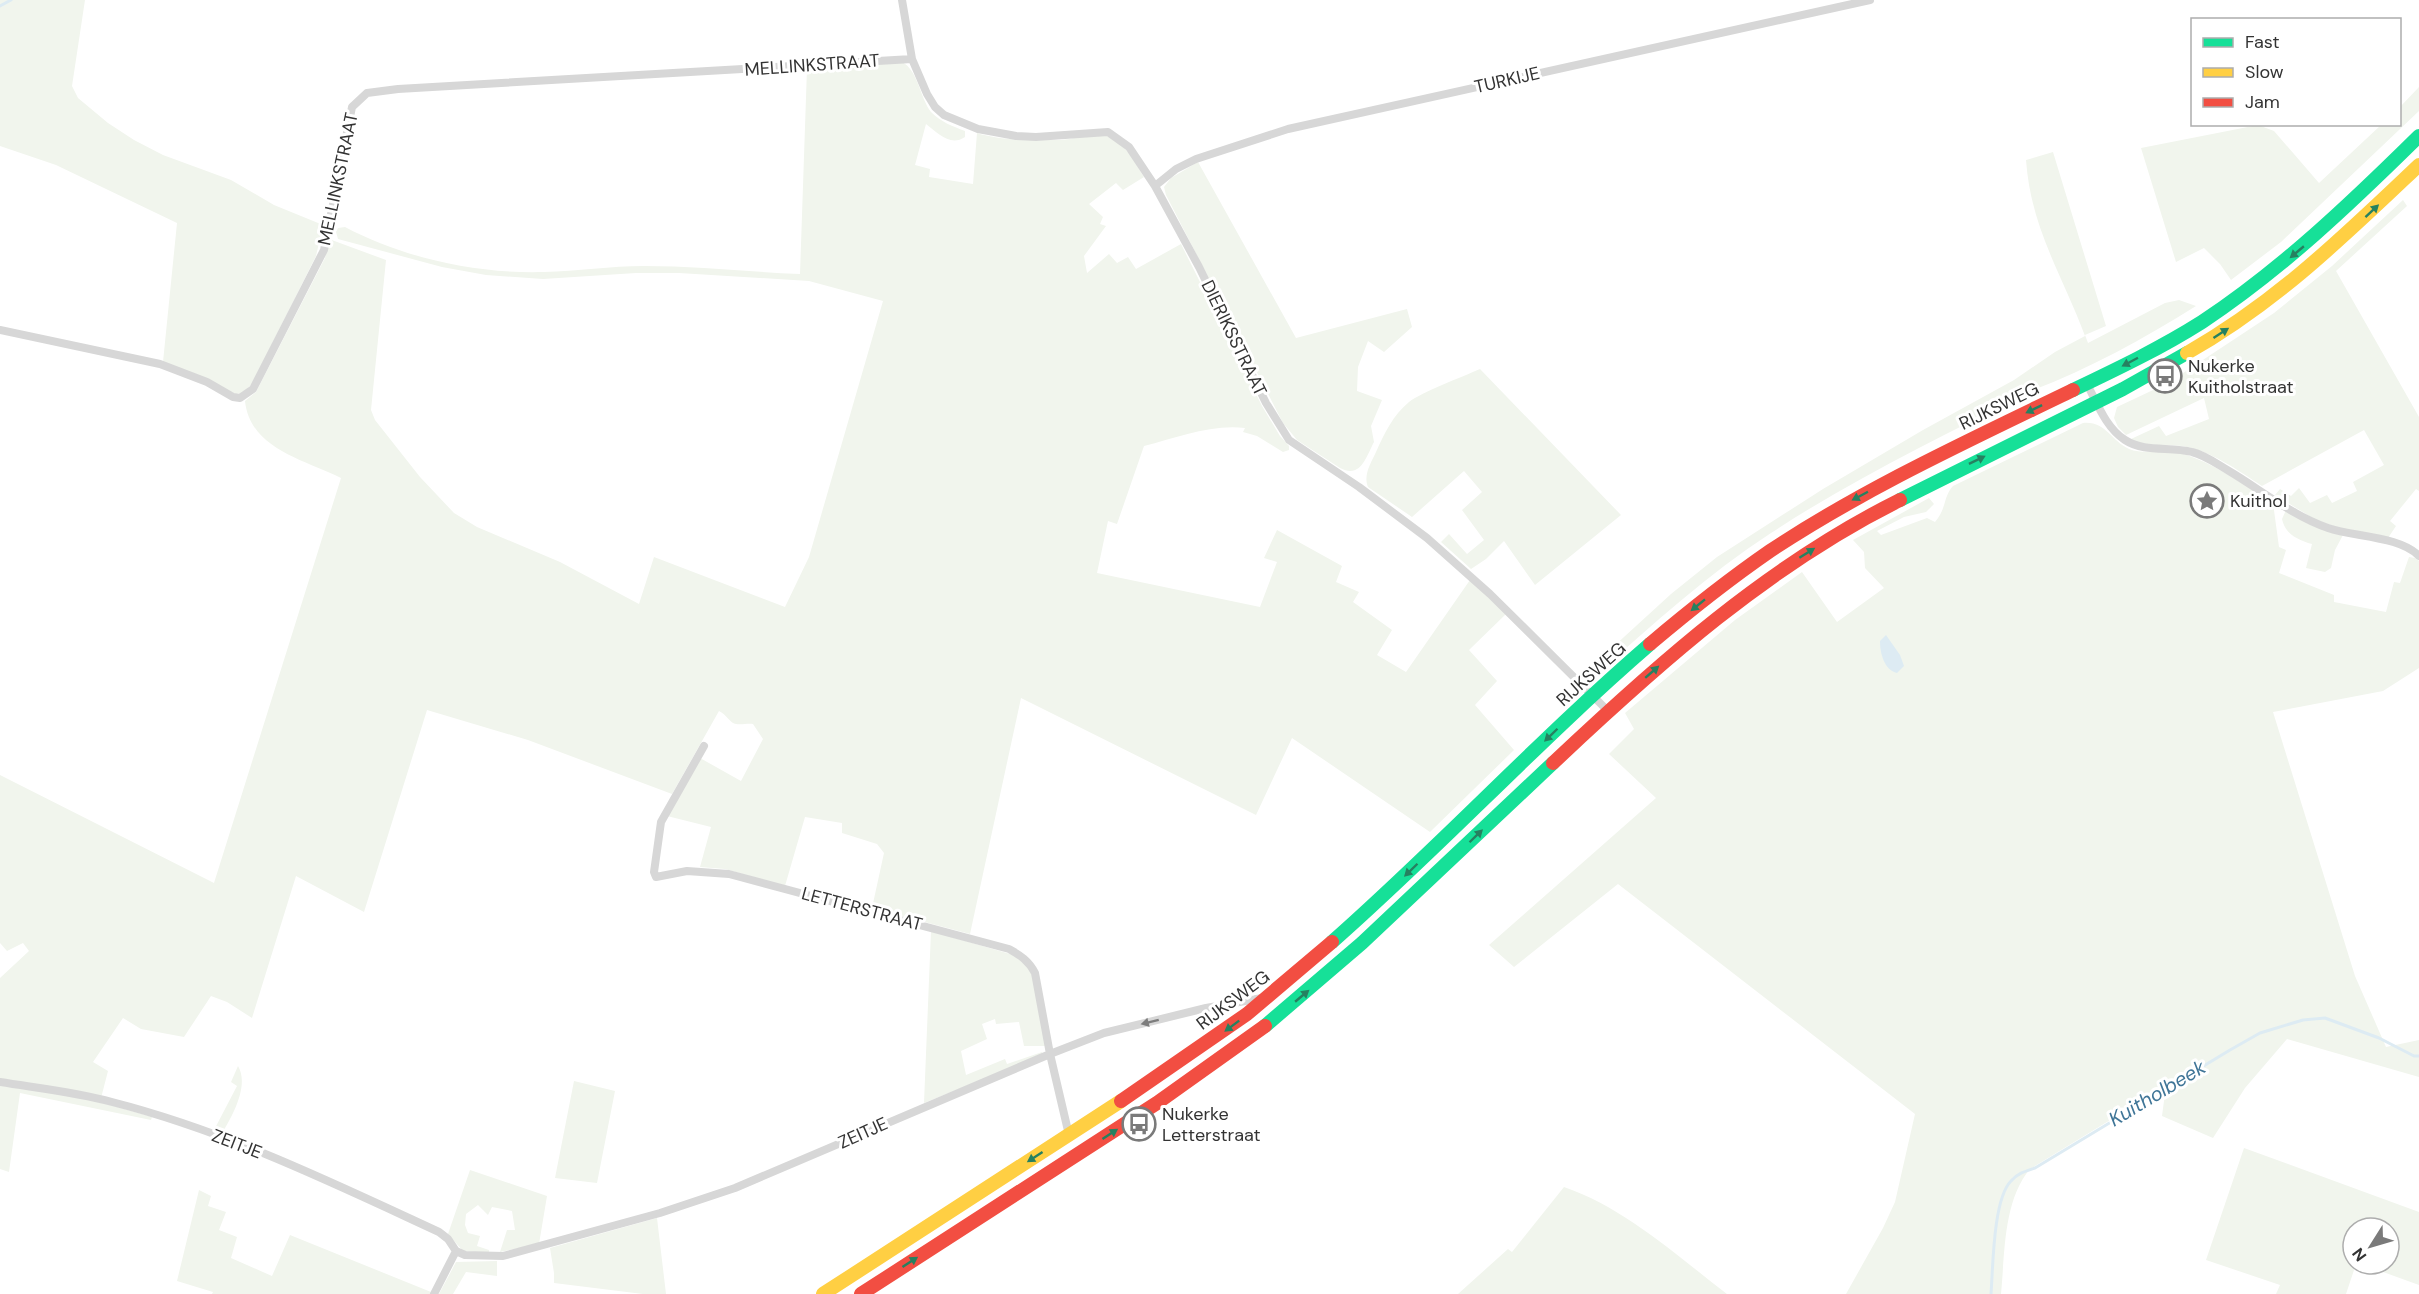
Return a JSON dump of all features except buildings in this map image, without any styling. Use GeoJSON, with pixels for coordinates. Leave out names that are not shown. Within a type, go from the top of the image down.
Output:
{"type":"FeatureCollection","features":[{"type":"Feature","properties":{"kind":"highway","name":"RIJKSWEG"},"geometry":{"type":"LineString","coordinates":[[823,1294],[1180,1063],[1269,997],[1385,895],[1594,695],[1704,600],[1805,529],[1893,479],[2087,384],[2192,327],[2264,278],[2315,237],[2419,136]]}},
{"type":"Feature","properties":{"kind":"highway"},"geometry":{"type":"LineString","coordinates":[[861,1294],[1157,1103],[1277,1017],[1410,899],[1608,711],[1729,608],[1837,534],[1943,477],[2097,403],[2183,356],[2262,305],[2322,258],[2419,165]]}},
{"type":"Feature","properties":{"kind":"street","name":"DIERIKSSTRAAT"},"geometry":{"type":"LineString","coordinates":[[902,0],[912,59],[935,107],[954,121],[978,129],[1016,136],[1036,137],[1108,132],[1129,147],[1155,186],[1199,267],[1266,403],[1289,440],[1359,487],[1427,538],[1491,594],[1608,711]]}},
{"type":"Feature","properties":{"kind":"street","name":"TURKIJE"},"geometry":{"type":"LineString","coordinates":[[1155,186],[1176,169],[1196,159],[1288,129],[1870,0]]}},
{"type":"Feature","properties":{"kind":"street","name":"MELLINKSTRAAT"},"geometry":{"type":"LineString","coordinates":[[0,330],[160,364],[207,382],[233,397],[240,398],[253,389],[324,249],[352,107],[367,93],[398,89],[912,59]]}},
{"type":"Feature","properties":{"kind":"street"},"geometry":{"type":"LineString","coordinates":[[2087,384],[2109,425],[2136,446],[2181,449],[2203,456],[2317,524],[2348,534],[2400,544],[2413,550],[2419,556]]}},
{"type":"Feature","properties":{"kind":"street","name":"LETTERSTRAAT"},"geometry":{"type":"LineString","coordinates":[[704,746],[661,822],[654,872],[656,877],[687,871],[729,874],[1008,949],[1024,958],[1035,973],[1050,1054],[1069,1135]]}},
{"type":"Feature","properties":{"kind":"street","name":"ZEITJE"},"geometry":{"type":"LineString","coordinates":[[0,1082],[112,1101],[216,1135],[314,1174],[439,1232],[448,1239],[456,1251],[465,1256],[503,1256],[692,1202],[802,1160],[1104,1033],[1206,1008],[1269,997]]}},
{"type":"Feature","properties":{"kind":"street"},"geometry":{"type":"LineString","coordinates":[[434,1294],[456,1251]]}},
{"type":"Feature","properties":{"kind":"shaded area"},"geometry":{"type":"Polygon","coordinates":[[[0,0],[85,0],[72,86],[78,98],[108,123],[134,140],[163,155],[231,180],[274,205],[323,225],[316,256],[252,384],[243,393],[236,394],[163,362],[177,223],[56,165],[0,146],[0,0]]]}},
{"type":"Feature","properties":{"kind":"shaded area"},"geometry":{"type":"Polygon","coordinates":[[[902,62],[912,71],[931,112],[943,121],[965,131],[965,137],[960,140],[949,140],[926,124],[915,165],[930,169],[929,177],[973,184],[977,133],[1007,139],[1029,140],[1061,140],[1100,135],[1112,138],[1122,146],[1144,177],[1123,190],[1116,183],[1089,204],[1103,217],[1100,224],[1106,226],[1084,256],[1087,273],[1109,254],[1117,263],[1128,257],[1136,269],[1181,244],[1262,406],[1280,436],[1289,446],[1289,450],[1283,452],[1257,436],[1243,432],[1245,428],[1232,427],[1194,432],[1144,446],[1117,524],[1108,521],[1097,573],[1260,607],[1277,562],[1264,558],[1277,530],[1342,566],[1336,582],[1359,592],[1353,602],[1392,630],[1377,655],[1406,672],[1470,580],[1506,614],[1469,650],[1497,681],[1475,705],[1514,750],[1430,832],[1292,738],[1256,815],[1021,698],[970,934],[872,908],[884,853],[877,844],[842,833],[842,823],[805,817],[785,886],[725,869],[700,867],[711,827],[667,816],[700,758],[741,781],[763,739],[753,724],[734,724],[719,711],[672,794],[528,740],[427,710],[364,912],[296,876],[252,1018],[227,1002],[211,996],[184,1037],[141,1029],[123,1018],[93,1062],[108,1071],[100,1102],[152,1117],[151,1120],[20,1093],[9,1172],[0,1169],[0,978],[29,951],[23,943],[7,951],[0,943],[0,775],[214,883],[341,478],[281,451],[268,442],[257,431],[249,417],[245,401],[256,392],[325,258],[329,239],[386,260],[371,410],[375,420],[420,477],[454,513],[477,527],[560,562],[639,604],[654,557],[785,607],[809,557],[883,301],[809,281],[679,273],[636,273],[543,279],[486,275],[442,267],[338,239],[336,232],[338,228],[345,227],[416,255],[441,262],[493,270],[544,272],[644,266],[800,274],[807,68],[902,62]]]}},
{"type":"Feature","properties":{"kind":"shaded area"},"geometry":{"type":"Polygon","coordinates":[[[2419,87],[2419,111],[2281,242],[2231,280],[2220,264],[2204,248],[2176,262],[2141,148],[2261,126],[2274,131],[2319,183],[2380,126],[2401,126],[2401,106],[2419,87]]]}},
{"type":"Feature","properties":{"kind":"shaded area"},"geometry":{"type":"Polygon","coordinates":[[[2053,152],[2106,326],[2085,335],[2088,343],[2165,303],[2179,300],[2196,306],[2115,353],[2031,391],[1899,459],[1802,513],[1725,565],[1681,600],[1597,674],[1585,678],[1578,673],[1589,669],[1671,594],[1717,557],[1823,489],[2014,380],[2055,352],[2085,336],[2041,230],[2029,185],[2026,160],[2053,152]]]}},
{"type":"Feature","properties":{"kind":"shaded area"},"geometry":{"type":"Polygon","coordinates":[[[1198,162],[1296,338],[1407,309],[1412,327],[1384,352],[1368,341],[1358,367],[1357,391],[1382,400],[1371,426],[1374,442],[1358,469],[1347,471],[1340,468],[1297,440],[1283,423],[1166,195],[1164,187],[1171,178],[1198,162]]]}},
{"type":"Feature","properties":{"kind":"shaded area"},"geometry":{"type":"Polygon","coordinates":[[[2403,200],[2407,206],[2336,271],[2419,417],[2419,491],[2416,489],[2390,521],[2396,526],[2388,538],[2351,532],[2316,520],[2275,495],[2280,489],[2291,496],[2299,488],[2310,503],[2327,495],[2332,503],[2357,491],[2353,482],[2384,465],[2364,430],[2262,486],[2224,462],[2193,448],[2143,444],[2131,439],[2159,426],[2166,436],[2209,419],[2204,398],[2126,435],[2118,427],[2114,418],[2117,407],[2168,383],[2274,313],[2332,266],[2403,200]]]}},
{"type":"Feature","properties":{"kind":"shaded area"},"geometry":{"type":"Polygon","coordinates":[[[1480,369],[1621,515],[1535,585],[1504,541],[1486,559],[1471,569],[1441,542],[1449,534],[1467,554],[1484,540],[1462,510],[1482,492],[1464,471],[1412,517],[1368,487],[1366,478],[1368,469],[1382,438],[1403,407],[1423,394],[1480,369]]]}},
{"type":"Feature","properties":{"kind":"shaded area"},"geometry":{"type":"Polygon","coordinates":[[[2083,423],[2091,423],[2103,428],[2123,446],[2135,451],[2174,452],[2204,462],[2273,503],[2279,547],[2286,550],[2279,573],[2334,595],[2334,602],[2386,612],[2394,582],[2400,583],[2409,557],[2419,561],[2419,668],[2383,691],[2273,712],[2355,976],[2386,1047],[2419,1040],[2419,1077],[2287,1039],[2245,1088],[2213,1138],[2162,1116],[2166,1086],[2030,1169],[2021,1182],[2010,1212],[2001,1294],[1846,1294],[1895,1202],[1915,1114],[1618,884],[1514,967],[1489,945],[1656,798],[1609,754],[1634,729],[1625,713],[1735,620],[1802,572],[1837,622],[1884,588],[1865,568],[1864,552],[1853,540],[1929,498],[1934,504],[1926,512],[1904,517],[1877,531],[1881,535],[1927,518],[1935,522],[1953,486],[2083,423]]]}},
{"type":"Feature","properties":{"kind":"shaded area"},"geometry":{"type":"Polygon","coordinates":[[[2286,510],[2343,535],[2335,550],[2331,568],[2325,572],[2306,568],[2312,544],[2297,538],[2286,529],[2282,519],[2286,510]]]}},
{"type":"Feature","properties":{"kind":"shaded area"},"geometry":{"type":"Polygon","coordinates":[[[1886,635],[1900,655],[1904,666],[1897,673],[1886,665],[1882,656],[1880,641],[1886,635]]]}},
{"type":"Feature","properties":{"kind":"shaded area"},"geometry":{"type":"Polygon","coordinates":[[[931,931],[1017,956],[1032,972],[1046,1046],[1024,1046],[1019,1022],[996,1024],[995,1019],[982,1024],[987,1039],[961,1051],[966,1075],[1005,1059],[1007,1064],[1042,1052],[1043,1055],[924,1103],[931,931]]]}},
{"type":"Feature","properties":{"kind":"shaded area"},"geometry":{"type":"Polygon","coordinates":[[[238,1066],[241,1074],[241,1092],[221,1135],[213,1132],[237,1086],[231,1082],[238,1066]]]}},
{"type":"Feature","properties":{"kind":"shaded area"},"geometry":{"type":"Polygon","coordinates":[[[574,1081],[615,1091],[597,1183],[555,1178],[574,1081]]]}},
{"type":"Feature","properties":{"kind":"shaded area"},"geometry":{"type":"Polygon","coordinates":[[[2244,1148],[2419,1212],[2419,1285],[2394,1276],[2401,1276],[2401,1216],[2341,1216],[2341,1276],[2352,1276],[2346,1294],[2276,1294],[2280,1285],[2206,1260],[2244,1148]]]}},
{"type":"Feature","properties":{"kind":"shaded area"},"geometry":{"type":"Polygon","coordinates":[[[470,1170],[547,1196],[539,1244],[500,1252],[507,1230],[515,1230],[512,1211],[492,1207],[488,1215],[478,1205],[466,1214],[465,1225],[468,1233],[480,1236],[477,1246],[489,1250],[489,1253],[463,1251],[448,1234],[470,1170]]]}},
{"type":"Feature","properties":{"kind":"shaded area"},"geometry":{"type":"Polygon","coordinates":[[[1564,1187],[1608,1207],[1629,1220],[1727,1294],[1458,1294],[1508,1249],[1512,1252],[1564,1187]]]}},
{"type":"Feature","properties":{"kind":"shaded area"},"geometry":{"type":"Polygon","coordinates":[[[199,1190],[211,1196],[208,1206],[226,1212],[219,1230],[237,1237],[231,1258],[272,1276],[290,1235],[431,1292],[430,1294],[212,1294],[213,1292],[177,1281],[199,1190]]]}},
{"type":"Feature","properties":{"kind":"shaded area"},"geometry":{"type":"Polygon","coordinates":[[[657,1218],[666,1294],[643,1294],[554,1283],[550,1248],[657,1218]]]}},
{"type":"Feature","properties":{"kind":"shaded area"},"geometry":{"type":"Polygon","coordinates":[[[497,1261],[497,1276],[466,1272],[453,1294],[439,1294],[456,1262],[497,1261]]]}},
{"type":"Feature","properties":{"kind":"waterway"},"geometry":{"type":"LineString","coordinates":[[0,6],[11,0]]}},
{"type":"Feature","properties":{"kind":"waterway","name":"Kuitholbeek"},"geometry":{"type":"LineString","coordinates":[[1991,1294],[1997,1218],[2005,1190],[2014,1178],[2035,1168],[2260,1033],[2303,1020],[2325,1018],[2379,1038],[2414,1056],[2419,1056]]}},
{"type":"Feature","properties":{"kind":"traffic: fast"},"geometry":{"type":"LineString","coordinates":[[2073,390],[2171,341],[2232,302],[2288,258],[2368,186],[2419,136]]}},
{"type":"Feature","properties":{"kind":"traffic: fast"},"geometry":{"type":"LineString","coordinates":[[1900,500],[2123,389],[2187,353]]}},
{"type":"Feature","properties":{"kind":"traffic: fast"},"geometry":{"type":"LineString","coordinates":[[1332,942],[1569,717],[1650,644]]}},
{"type":"Feature","properties":{"kind":"traffic: fast"},"geometry":{"type":"LineString","coordinates":[[1265,1026],[1362,943],[1553,763]]}},
{"type":"Feature","properties":{"kind":"traffic: slow"},"geometry":{"type":"LineString","coordinates":[[2187,353],[2220,333],[2280,290],[2337,242],[2419,165]]}},
{"type":"Feature","properties":{"kind":"traffic: slow"},"geometry":{"type":"LineString","coordinates":[[823,1294],[1121,1101]]}},
{"type":"Feature","properties":{"kind":"traffic: jam"},"geometry":{"type":"LineString","coordinates":[[1650,644],[1739,573],[1806,528],[1918,466],[2073,390]]}},
{"type":"Feature","properties":{"kind":"traffic: jam"},"geometry":{"type":"LineString","coordinates":[[1553,763],[1717,618],[1805,554],[1900,500]]}},
{"type":"Feature","properties":{"kind":"traffic: jam"},"geometry":{"type":"LineString","coordinates":[[1121,1101],[1247,1014],[1332,942]]}},
{"type":"Feature","properties":{"kind":"traffic: jam"},"geometry":{"type":"LineString","coordinates":[[861,1294],[1157,1103],[1265,1026]]}},
{"type":"Feature","properties":{"kind":"place","name":"Nukerke Kuitholstraat"},"geometry":{"type":"Point","coordinates":[2165,376]}},
{"type":"Feature","properties":{"kind":"place","name":"Kuithol"},"geometry":{"type":"Point","coordinates":[2207,501]}},
{"type":"Feature","properties":{"kind":"place","name":"Nukerke Letterstraat"},"geometry":{"type":"Point","coordinates":[1139,1124]}}]}
